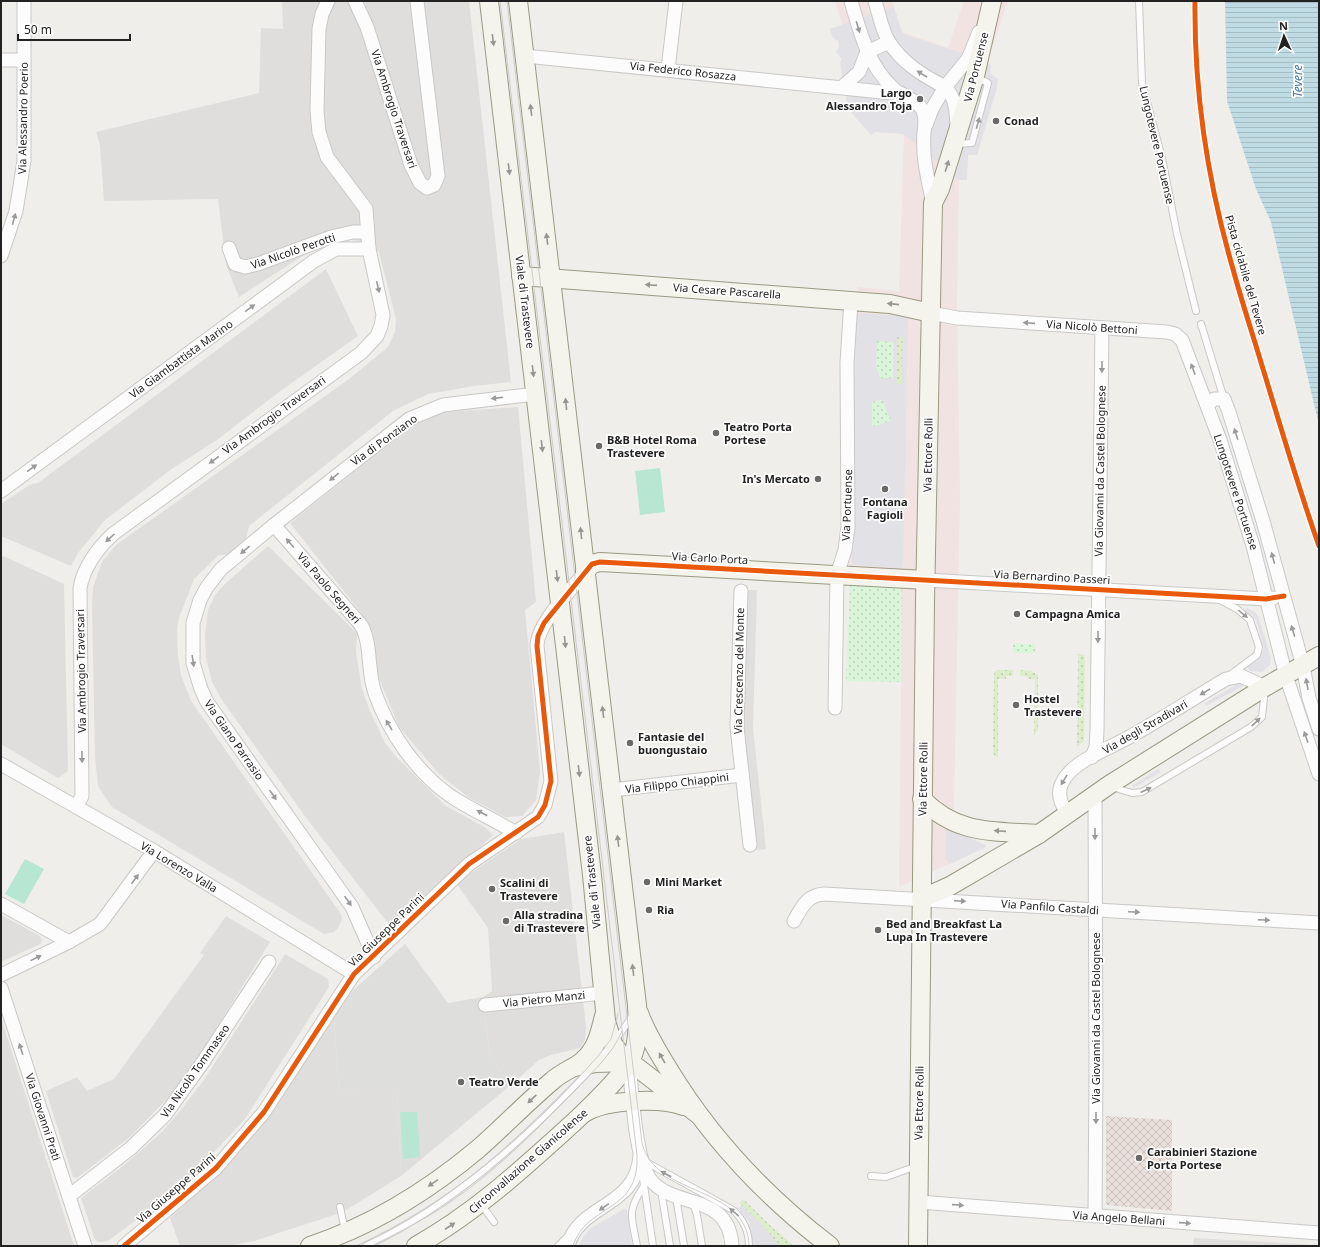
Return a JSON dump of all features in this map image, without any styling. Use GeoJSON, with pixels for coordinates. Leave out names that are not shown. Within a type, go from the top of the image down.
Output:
{"type":"FeatureCollection","features":[{"type":"Feature","properties":{"kind":"main road","name":"Viale di Trastevere"},"geometry":{"type":"LineString","coordinates":[[489,1],[592,875],[604,1013],[618,1038],[618,1052],[699,1115]]}},
{"type":"Feature","properties":{"kind":"main road"},"geometry":{"type":"LineString","coordinates":[[518,1],[552,278],[585,572],[637,1008],[664,1062],[699,1115],[755,1181],[790,1214],[830,1246]]}},
{"type":"Feature","properties":{"kind":"main road","name":"Via Portuense"},"geometry":{"type":"LineString","coordinates":[[931,313],[933,203],[940,189],[975,76],[991,2]]}},
{"type":"Feature","properties":{"kind":"main road","name":"Via Cesare Pascarella"},"geometry":{"type":"LineString","coordinates":[[522,276],[851,300],[903,306],[931,313]]}},
{"type":"Feature","properties":{"kind":"main road","name":"Via Ettore Rolli"},"geometry":{"type":"LineString","coordinates":[[918,1246],[922,799],[931,313]]}},
{"type":"Feature","properties":{"kind":"main road","name":"Via Carlo Porta"},"geometry":{"type":"LineString","coordinates":[[585,572],[592,564],[600,562],[837,575]]}},
{"type":"Feature","properties":{"kind":"main road","name":"Via Bernardino Passeri"},"geometry":{"type":"LineString","coordinates":[[837,575],[926,580]]}},
{"type":"Feature","properties":{"kind":"main road"},"geometry":{"type":"LineString","coordinates":[[921,899],[950,886],[1039,834],[1102,790],[1266,687],[1319,656]]}},
{"type":"Feature","properties":{"kind":"main road"},"geometry":{"type":"LineString","coordinates":[[922,799],[940,815],[960,825],[989,830],[1039,834]]}},
{"type":"Feature","properties":{"kind":"main road","name":"Circonvallazione Gianicolense"},"geometry":{"type":"LineString","coordinates":[[416,1246],[442,1231],[481,1204],[582,1114],[629,1062],[635,1047],[637,1008]]}},
{"type":"Feature","properties":{"kind":"main road"},"geometry":{"type":"LineString","coordinates":[[310,1246],[346,1232],[387,1212],[448,1172],[505,1125],[552,1080],[583,1061],[592,1050],[600,1031],[604,1013]]}},
{"type":"Feature","properties":{"kind":"main road"},"geometry":{"type":"LineString","coordinates":[[574,1067],[596,1063],[629,1062]]}},
{"type":"Feature","properties":{"kind":"main road"},"geometry":{"type":"LineString","coordinates":[[582,1114],[604,1105],[634,1102],[670,1102],[682,1105],[699,1115]]}},
{"type":"Feature","properties":{"kind":"street","name":"Via Alessandro Poerio"},"geometry":{"type":"LineString","coordinates":[[1,256],[16,211],[23,171],[24,1]]}},
{"type":"Feature","properties":{"kind":"street","name":"Via Ambrogio Traversari"},"geometry":{"type":"LineString","coordinates":[[78,806],[82,796],[80,588],[86,568],[100,547],[113,534],[371,344],[379,332],[383,315],[369,249],[365,207],[327,157],[319,132],[317,111],[319,29],[322,14],[328,1]]}},
{"type":"Feature","properties":{"kind":"street","name":"Via Ambrogio Traversari"},"geometry":{"type":"LineString","coordinates":[[355,1],[367,27],[411,165],[420,183],[427,188],[436,183],[438,176],[417,1]]}},
{"type":"Feature","properties":{"kind":"street"},"geometry":{"type":"LineString","coordinates":[[668,70],[676,1]]}},
{"type":"Feature","properties":{"kind":"street"},"geometry":{"type":"LineString","coordinates":[[850,1],[867,52],[885,79],[922,109],[924,116],[924,160],[933,203]]}},
{"type":"Feature","properties":{"kind":"street"},"geometry":{"type":"LineString","coordinates":[[875,1],[889,42],[911,67],[945,87]]}},
{"type":"Feature","properties":{"kind":"street"},"geometry":{"type":"LineString","coordinates":[[924,130],[932,109],[945,87],[968,58],[991,2]]}},
{"type":"Feature","properties":{"kind":"street"},"geometry":{"type":"LineString","coordinates":[[842,87],[859,72],[867,52],[889,42]]}},
{"type":"Feature","properties":{"kind":"street","name":"Via Federico Rosazza"},"geometry":{"type":"LineString","coordinates":[[525,56],[902,94]]}},
{"type":"Feature","properties":{"kind":"street"},"geometry":{"type":"LineString","coordinates":[[1,60],[24,60]]}},
{"type":"Feature","properties":{"kind":"street","name":"Via Portuense"},"geometry":{"type":"LineString","coordinates":[[945,87],[952,93],[955,101],[955,139]]}},
{"type":"Feature","properties":{"kind":"street","name":"Via Nicolò Perotti"},"geometry":{"type":"LineString","coordinates":[[229,248],[235,264],[245,267],[258,264],[332,237],[353,232],[367,232]]}},
{"type":"Feature","properties":{"kind":"street","name":"Via Giambattista Marino"},"geometry":{"type":"LineString","coordinates":[[1,491],[314,261],[336,249],[369,249]]}},
{"type":"Feature","properties":{"kind":"street","name":"Via Portuense"},"geometry":{"type":"LineString","coordinates":[[835,708],[837,575],[845,550],[848,527],[847,370],[851,300]]}},
{"type":"Feature","properties":{"kind":"street","name":"Via Nicolò Bettoni"},"geometry":{"type":"LineString","coordinates":[[931,313],[957,318],[1167,332],[1175,334],[1183,342],[1207,405]]}},
{"type":"Feature","properties":{"kind":"street","name":"Via Giovanni da Castel Bolognese"},"geometry":{"type":"LineString","coordinates":[[1092,757],[1095,752],[1097,736],[1102,328]]}},
{"type":"Feature","properties":{"kind":"street","name":"Via di Ponziano"},"geometry":{"type":"LineString","coordinates":[[274,524],[371,447],[409,419],[421,413],[443,405],[536,394]]}},
{"type":"Feature","properties":{"kind":"street"},"geometry":{"type":"LineString","coordinates":[[1207,405],[1214,399],[1224,399]]}},
{"type":"Feature","properties":{"kind":"street","name":"Lungotevere Portuense"},"geometry":{"type":"LineString","coordinates":[[1224,399],[1252,485],[1284,596],[1303,666],[1309,698],[1319,729]]}},
{"type":"Feature","properties":{"kind":"street","name":"Lungotevere Portuense"},"geometry":{"type":"LineString","coordinates":[[1207,405],[1254,546],[1286,676]]}},
{"type":"Feature","properties":{"kind":"street","name":"Via Paolo Segneri"},"geometry":{"type":"LineString","coordinates":[[274,524],[361,625],[366,637],[369,673],[376,695],[389,725],[414,760],[436,784],[452,796],[516,833]]}},
{"type":"Feature","properties":{"kind":"street","name":"Via Giano Parrasio"},"geometry":{"type":"LineString","coordinates":[[274,524],[222,569],[207,587],[200,600],[193,623],[193,662],[201,689],[207,702],[352,907],[374,957]]}},
{"type":"Feature","properties":{"kind":"street"},"geometry":{"type":"LineString","coordinates":[[560,603],[585,572]]}},
{"type":"Feature","properties":{"kind":"street","name":"Via Bernardino Passeri"},"geometry":{"type":"LineString","coordinates":[[926,580],[1266,599]]}},
{"type":"Feature","properties":{"kind":"street","name":"Via Crescenzo del Monte"},"geometry":{"type":"LineString","coordinates":[[741,591],[736,710],[750,845]]}},
{"type":"Feature","properties":{"kind":"street"},"geometry":{"type":"LineString","coordinates":[[1266,599],[1284,596]]}},
{"type":"Feature","properties":{"kind":"street","name":"Via Giuseppe Parini"},"geometry":{"type":"LineString","coordinates":[[124,1246],[216,1168],[241,1140],[264,1112],[354,974],[374,957],[469,864],[532,823],[542,812],[549,790],[550,781],[537,642],[544,623],[560,603]]}},
{"type":"Feature","properties":{"kind":"street","name":"Via degli Stradivari"},"geometry":{"type":"LineString","coordinates":[[1068,815],[1059,799],[1061,784],[1070,772],[1092,757],[1131,736],[1226,679],[1241,676],[1266,687]]}},
{"type":"Feature","properties":{"kind":"street"},"geometry":{"type":"LineString","coordinates":[[1286,676],[1319,774]]}},
{"type":"Feature","properties":{"kind":"street","name":"Via Lorenzo Valla"},"geometry":{"type":"LineString","coordinates":[[1,764],[78,806],[154,851],[354,974]]}},
{"type":"Feature","properties":{"kind":"street","name":"Via Filippo Chiappini"},"geometry":{"type":"LineString","coordinates":[[612,790],[742,775]]}},
{"type":"Feature","properties":{"kind":"street","name":"Via Giovanni da Castel Bolognese"},"geometry":{"type":"LineString","coordinates":[[1095,1216],[1096,910],[1102,790]]}},
{"type":"Feature","properties":{"kind":"street"},"geometry":{"type":"LineString","coordinates":[[1,975],[69,942],[93,929],[105,920],[154,851]]}},
{"type":"Feature","properties":{"kind":"street","name":"Via Panfilo Castaldi"},"geometry":{"type":"LineString","coordinates":[[794,921],[805,902],[816,894],[1319,923]]}},
{"type":"Feature","properties":{"kind":"street"},"geometry":{"type":"LineString","coordinates":[[1,904],[69,942]]}},
{"type":"Feature","properties":{"kind":"street","name":"Via Nicolò Tommaseo"},"geometry":{"type":"LineString","coordinates":[[68,1196],[131,1148],[165,1115],[205,1060],[269,962]]}},
{"type":"Feature","properties":{"kind":"street","name":"Via Giovanni Prati"},"geometry":{"type":"LineString","coordinates":[[1,988],[85,1246]]}},
{"type":"Feature","properties":{"kind":"street","name":"Via Pietro Manzi"},"geometry":{"type":"LineString","coordinates":[[485,1005],[603,993]]}},
{"type":"Feature","properties":{"kind":"street"},"geometry":{"type":"LineString","coordinates":[[629,1062],[640,1155],[647,1174],[659,1187]]}},
{"type":"Feature","properties":{"kind":"street"},"geometry":{"type":"LineString","coordinates":[[568,1246],[578,1227],[627,1189],[636,1175],[640,1155]]}},
{"type":"Feature","properties":{"kind":"street"},"geometry":{"type":"LineString","coordinates":[[627,1189],[644,1185],[659,1187],[711,1209],[722,1218],[729,1230],[732,1246]]}},
{"type":"Feature","properties":{"kind":"street","name":"Via Angelo Bellani"},"geometry":{"type":"LineString","coordinates":[[919,1202],[1319,1233]]}},
{"type":"Feature","properties":{"kind":"lane","name":"Lungotevere Portuense"},"geometry":{"type":"LineString","coordinates":[[1139,1],[1142,83],[1162,158],[1177,234],[1196,311]]}},
{"type":"Feature","properties":{"kind":"lane","name":"Lungotevere Portuense"},"geometry":{"type":"LineString","coordinates":[[1201,324],[1224,399]]}},
{"type":"Feature","properties":{"kind":"lane"},"geometry":{"type":"LineString","coordinates":[[1210,596],[1226,602],[1245,615],[1253,626],[1258,642],[1257,655],[1226,679]]}},
{"type":"Feature","properties":{"kind":"lane"},"geometry":{"type":"LineString","coordinates":[[1102,790],[1132,793],[1142,792],[1251,727],[1262,717],[1266,687]]}},
{"type":"Feature","properties":{"kind":"lane","name":"Circonvallazione Gianicolense"},"geometry":{"type":"LineString","coordinates":[[366,1246],[393,1233],[418,1217],[489,1167],[529,1132],[596,1063],[618,1038],[637,1008]]}},
{"type":"Feature","properties":{"kind":"lane"},"geometry":{"type":"LineString","coordinates":[[640,1155],[653,1246]]}},
{"type":"Feature","properties":{"kind":"lane"},"geometry":{"type":"LineString","coordinates":[[640,1155],[651,1167],[732,1210],[745,1225],[749,1246]]}},
{"type":"Feature","properties":{"kind":"lane"},"geometry":{"type":"LineString","coordinates":[[871,1176],[886,1177],[919,1166]]}},
{"type":"Feature","properties":{"kind":"lane"},"geometry":{"type":"LineString","coordinates":[[637,1246],[631,1210],[633,1203],[644,1185]]}},
{"type":"Feature","properties":{"kind":"lane"},"geometry":{"type":"LineString","coordinates":[[659,1187],[670,1246]]}},
{"type":"Feature","properties":{"kind":"lane"},"geometry":{"type":"LineString","coordinates":[[676,1195],[684,1246]]}},
{"type":"Feature","properties":{"kind":"lane"},"geometry":{"type":"LineString","coordinates":[[691,1200],[696,1210],[702,1246]]}},
{"type":"Feature","properties":{"kind":"lane"},"geometry":{"type":"LineString","coordinates":[[481,1204],[494,1222]]}},
{"type":"Feature","properties":{"kind":"lane"},"geometry":{"type":"LineString","coordinates":[[340,1207],[346,1232]]}},
{"type":"Feature","properties":{"kind":"lane"},"geometry":{"type":"LineString","coordinates":[[558,1246],[578,1227]]}},
{"type":"Feature","properties":{"kind":"shaded area"},"geometry":{"type":"Polygon","coordinates":[[[282,1],[469,1],[511,382],[474,386],[428,394],[393,411],[249,526],[246,540],[228,555],[219,555],[194,579],[179,618],[177,629],[178,656],[181,675],[191,701],[341,914],[342,919],[338,928],[334,932],[324,934],[112,807],[98,786],[95,758],[92,604],[93,587],[102,562],[116,545],[349,379],[388,347],[395,332],[396,319],[379,252],[365,242],[344,239],[323,243],[239,297],[226,265],[218,199],[104,201],[100,145],[96,132],[259,93],[261,28],[283,29],[282,1]]]}},
{"type":"Feature","properties":{"kind":"shaded area"},"geometry":{"type":"Polygon","coordinates":[[[835,1],[892,1],[902,32],[948,48],[964,1],[1008,1],[987,63],[959,180],[957,305],[960,498],[953,862],[899,887],[902,587],[849,585],[858,287],[899,291],[904,135],[892,125],[856,71],[835,1]]]}},
{"type":"Feature","properties":{"kind":"shaded area","name":"Largo Alessandro Toja"},"geometry":{"type":"Polygon","coordinates":[[[894,7],[902,32],[905,35],[963,53],[991,65],[990,73],[998,79],[997,88],[977,155],[968,155],[967,180],[959,180],[904,134],[875,132],[871,135],[848,109],[840,63],[842,59],[836,52],[839,47],[838,41],[833,38],[830,29],[894,7]]]}},
{"type":"Feature","properties":{"kind":"shaded area"},"geometry":{"type":"Polygon","coordinates":[[[326,269],[358,336],[279,392],[217,440],[173,468],[105,520],[78,553],[71,566],[1,536],[1,504],[31,484],[38,483],[326,269]]]}},
{"type":"Feature","properties":{"kind":"shaded area"},"geometry":{"type":"Polygon","coordinates":[[[860,313],[905,316],[908,320],[903,565],[900,568],[855,565],[852,562],[856,316],[860,313]],[[897,337],[896,384],[901,384],[903,337],[897,337]],[[877,341],[876,366],[880,378],[893,378],[894,342],[877,341]],[[882,399],[872,402],[872,427],[891,421],[882,399]]]}},
{"type":"Feature","properties":{"kind":"shaded area"},"geometry":{"type":"Polygon","coordinates":[[[518,407],[536,602],[525,610],[540,772],[536,800],[522,816],[505,817],[468,797],[439,774],[399,727],[379,678],[373,634],[361,613],[290,523],[421,419],[445,412],[518,407]]]}},
{"type":"Feature","properties":{"kind":"shaded area"},"geometry":{"type":"Polygon","coordinates":[[[268,546],[357,633],[356,652],[362,689],[370,711],[385,743],[398,759],[446,806],[486,828],[493,835],[391,927],[307,819],[222,700],[212,682],[206,658],[205,634],[208,610],[215,595],[225,584],[268,546]]]}},
{"type":"Feature","properties":{"kind":"shaded area"},"geometry":{"type":"Polygon","coordinates":[[[1,555],[64,584],[68,771],[58,778],[1,744],[1,555]]]}},
{"type":"Feature","properties":{"kind":"shaded area"},"geometry":{"type":"Polygon","coordinates":[[[746,590],[757,590],[753,728],[766,849],[756,850],[742,728],[746,590]]]}},
{"type":"Feature","properties":{"kind":"shaded area"},"geometry":{"type":"Polygon","coordinates":[[[1247,608],[1255,612],[1258,616],[1271,658],[1270,665],[1262,672],[1250,671],[1247,667],[1260,658],[1264,649],[1256,620],[1252,615],[1245,611],[1247,608]]]}},
{"type":"Feature","properties":{"kind":"shaded area"},"geometry":{"type":"Polygon","coordinates":[[[1242,681],[1244,684],[1243,686],[1206,706],[1205,703],[1242,681]]]}},
{"type":"Feature","properties":{"kind":"shaded area"},"geometry":{"type":"Polygon","coordinates":[[[1158,769],[1160,770],[1160,773],[1133,788],[1133,785],[1158,769]]]}},
{"type":"Feature","properties":{"kind":"shaded area"},"geometry":{"type":"Polygon","coordinates":[[[946,827],[985,845],[986,847],[950,864],[945,858],[946,827]]]}},
{"type":"Feature","properties":{"kind":"shaded area"},"geometry":{"type":"Polygon","coordinates":[[[564,832],[586,1027],[585,1040],[580,1048],[551,1055],[539,1060],[511,1085],[490,1057],[483,997],[492,991],[488,928],[456,883],[521,839],[564,832]]]}},
{"type":"Feature","properties":{"kind":"shaded area"},"geometry":{"type":"Polygon","coordinates":[[[1,915],[40,936],[42,941],[40,944],[1,962],[1,915]]]}},
{"type":"Feature","properties":{"kind":"shaded area"},"geometry":{"type":"Polygon","coordinates":[[[226,916],[270,942],[193,1066],[166,1100],[130,1137],[77,1178],[73,1177],[46,1091],[77,1077],[87,1091],[114,1079],[204,955],[200,953],[226,916]]]}},
{"type":"Feature","properties":{"kind":"shaded area"},"geometry":{"type":"Polygon","coordinates":[[[405,944],[448,1003],[483,997],[490,1057],[511,1085],[401,1176],[397,1088],[339,1092],[334,1017],[351,992],[405,944]]]}},
{"type":"Feature","properties":{"kind":"shaded area"},"geometry":{"type":"Polygon","coordinates":[[[285,954],[328,979],[329,987],[245,1119],[219,1147],[163,1200],[108,1241],[100,1242],[95,1240],[81,1198],[123,1166],[162,1132],[180,1111],[204,1080],[285,954]]]}},
{"type":"Feature","properties":{"kind":"shaded area"},"geometry":{"type":"Polygon","coordinates":[[[334,1017],[339,1092],[397,1087],[401,1176],[343,1212],[254,1241],[229,1246],[180,1246],[170,1218],[227,1166],[278,1102],[334,1017]]]}},
{"type":"Feature","properties":{"kind":"shaded area"},"geometry":{"type":"Polygon","coordinates":[[[1,1018],[74,1246],[1,1246],[1,1018]]]}},
{"type":"Feature","properties":{"kind":"shaded area","name":"Carabinieri Stazione Porta Portese"},"geometry":{"type":"Polygon","coordinates":[[[1106,1116],[1172,1120],[1172,1211],[1106,1205],[1106,1116]]]}},
{"type":"Feature","properties":{"kind":"shaded area"},"geometry":{"type":"Polygon","coordinates":[[[742,1206],[764,1227],[780,1246],[753,1246],[749,1222],[738,1208],[742,1206]]]}},
{"type":"Feature","properties":{"kind":"shaded area"},"geometry":{"type":"Polygon","coordinates":[[[624,1209],[627,1210],[632,1246],[579,1246],[583,1237],[591,1228],[624,1209]]]}},
{"type":"Feature","properties":{"kind":"shaded area"},"geometry":{"type":"Polygon","coordinates":[[[1194,1238],[1319,1245],[1319,1246],[1193,1246],[1194,1238]]]}},
{"type":"Feature","properties":{"kind":"green space"},"geometry":{"type":"Polygon","coordinates":[[[897,337],[903,337],[901,384],[896,384],[897,337]]]}},
{"type":"Feature","properties":{"kind":"green space"},"geometry":{"type":"Polygon","coordinates":[[[876,341],[894,342],[893,378],[880,378],[876,366],[876,341]]]}},
{"type":"Feature","properties":{"kind":"green space"},"geometry":{"type":"Polygon","coordinates":[[[882,399],[891,421],[872,427],[872,402],[882,399]]]}},
{"type":"Feature","properties":{"kind":"green space"},"geometry":{"type":"Polygon","coordinates":[[[660,468],[665,512],[640,515],[635,471],[660,468]]]}},
{"type":"Feature","properties":{"kind":"green space"},"geometry":{"type":"Polygon","coordinates":[[[850,584],[902,588],[901,682],[846,681],[850,584]]]}},
{"type":"Feature","properties":{"kind":"green space"},"geometry":{"type":"Polygon","coordinates":[[[1013,643],[1035,644],[1036,653],[1013,653],[1013,643]]]}},
{"type":"Feature","properties":{"kind":"green space"},"geometry":{"type":"Polygon","coordinates":[[[1078,654],[1084,655],[1085,658],[1084,741],[1077,747],[1078,654]]]}},
{"type":"Feature","properties":{"kind":"green space"},"geometry":{"type":"Polygon","coordinates":[[[999,670],[1013,670],[1013,676],[1006,676],[1006,679],[998,679],[998,757],[994,756],[993,749],[994,672],[999,670]]]}},
{"type":"Feature","properties":{"kind":"green space"},"geometry":{"type":"Polygon","coordinates":[[[1020,670],[1032,671],[1038,675],[1038,730],[1034,736],[1035,679],[1028,679],[1027,676],[1020,676],[1020,670]]]}},
{"type":"Feature","properties":{"kind":"green space"},"geometry":{"type":"Polygon","coordinates":[[[25,859],[44,869],[24,904],[5,894],[25,859]]]}},
{"type":"Feature","properties":{"kind":"green space"},"geometry":{"type":"Polygon","coordinates":[[[400,1112],[417,1112],[420,1157],[403,1159],[400,1112]]]}},
{"type":"Feature","properties":{"kind":"green space"},"geometry":{"type":"Polygon","coordinates":[[[743,1199],[794,1246],[780,1246],[764,1227],[739,1203],[743,1199]]]}},
{"type":"Feature","properties":{"kind":"water","name":"Tevere"},"geometry":{"type":"Polygon","coordinates":[[[1225,1],[1319,1],[1319,425],[1271,222],[1256,189],[1227,101],[1225,1]]]}},
{"type":"Feature","properties":{"kind":"tram line"},"geometry":{"type":"LineString","coordinates":[[500,1],[637,1155],[636,1174],[630,1188],[621,1198],[589,1222],[580,1232],[573,1246]]}},
{"type":"Feature","properties":{"kind":"tram line"},"geometry":{"type":"LineString","coordinates":[[507,1],[642,1143],[650,1161],[664,1174],[718,1201],[734,1211],[745,1226],[749,1246]]}},
{"type":"Feature","properties":{"kind":"tram line"},"geometry":{"type":"LineString","coordinates":[[356,1246],[425,1209],[457,1187],[517,1139],[599,1055],[611,1039],[618,1014]]}},
{"type":"Feature","properties":{"kind":"tram line"},"geometry":{"type":"LineString","coordinates":[[372,1246],[419,1222],[482,1179],[515,1150],[596,1069],[608,1055],[622,1031]]}},
{"type":"Feature","properties":{"kind":"cycle path","name":"Pista ciclabile del Tevere"},"geometry":{"type":"LineString","coordinates":[[1195,1],[1195,35],[1200,103],[1204,136],[1216,204],[1243,303],[1319,546]]}},
{"type":"Feature","properties":{"kind":"cycle path"},"geometry":{"type":"LineString","coordinates":[[124,1246],[216,1168],[264,1112],[354,974],[469,864],[538,817],[545,805],[551,781],[537,646],[538,636],[544,623],[592,564],[600,562],[1266,599],[1284,596]]}},
{"type":"Feature","properties":{"kind":"place","name":"Largo Alessandro Toja"},"geometry":{"type":"Point","coordinates":[920,99]}},
{"type":"Feature","properties":{"kind":"place","name":"Conad"},"geometry":{"type":"Point","coordinates":[996,121]}},
{"type":"Feature","properties":{"kind":"place","name":"Teatro Porta Portese"},"geometry":{"type":"Point","coordinates":[716,433]}},
{"type":"Feature","properties":{"kind":"place","name":"B&B Hotel Roma Trastevere"},"geometry":{"type":"Point","coordinates":[599,446]}},
{"type":"Feature","properties":{"kind":"place","name":"In's Mercato"},"geometry":{"type":"Point","coordinates":[818,479]}},
{"type":"Feature","properties":{"kind":"place","name":"Fontana Fagioli"},"geometry":{"type":"Point","coordinates":[885,489]}},
{"type":"Feature","properties":{"kind":"place","name":"Campagna Amica"},"geometry":{"type":"Point","coordinates":[1017,614]}},
{"type":"Feature","properties":{"kind":"place","name":"Hostel Trastevere"},"geometry":{"type":"Point","coordinates":[1016,705]}},
{"type":"Feature","properties":{"kind":"place","name":"Fantasie del buongustaio"},"geometry":{"type":"Point","coordinates":[630,743]}},
{"type":"Feature","properties":{"kind":"place","name":"Mini Market"},"geometry":{"type":"Point","coordinates":[647,882]}},
{"type":"Feature","properties":{"kind":"place","name":"Scalini di Trastevere"},"geometry":{"type":"Point","coordinates":[492,889]}},
{"type":"Feature","properties":{"kind":"place","name":"Ria"},"geometry":{"type":"Point","coordinates":[649,910]}},
{"type":"Feature","properties":{"kind":"place","name":"Alla stradina di Trastevere"},"geometry":{"type":"Point","coordinates":[506,921]}},
{"type":"Feature","properties":{"kind":"place","name":"Bed and Breakfast La Lupa In Trastevere"},"geometry":{"type":"Point","coordinates":[878,930]}},
{"type":"Feature","properties":{"kind":"place","name":"Teatro Verde"},"geometry":{"type":"Point","coordinates":[461,1082]}},
{"type":"Feature","properties":{"kind":"place","name":"Carabinieri Stazione Porta Portese"},"geometry":{"type":"Point","coordinates":[1139,1158]}}]}
